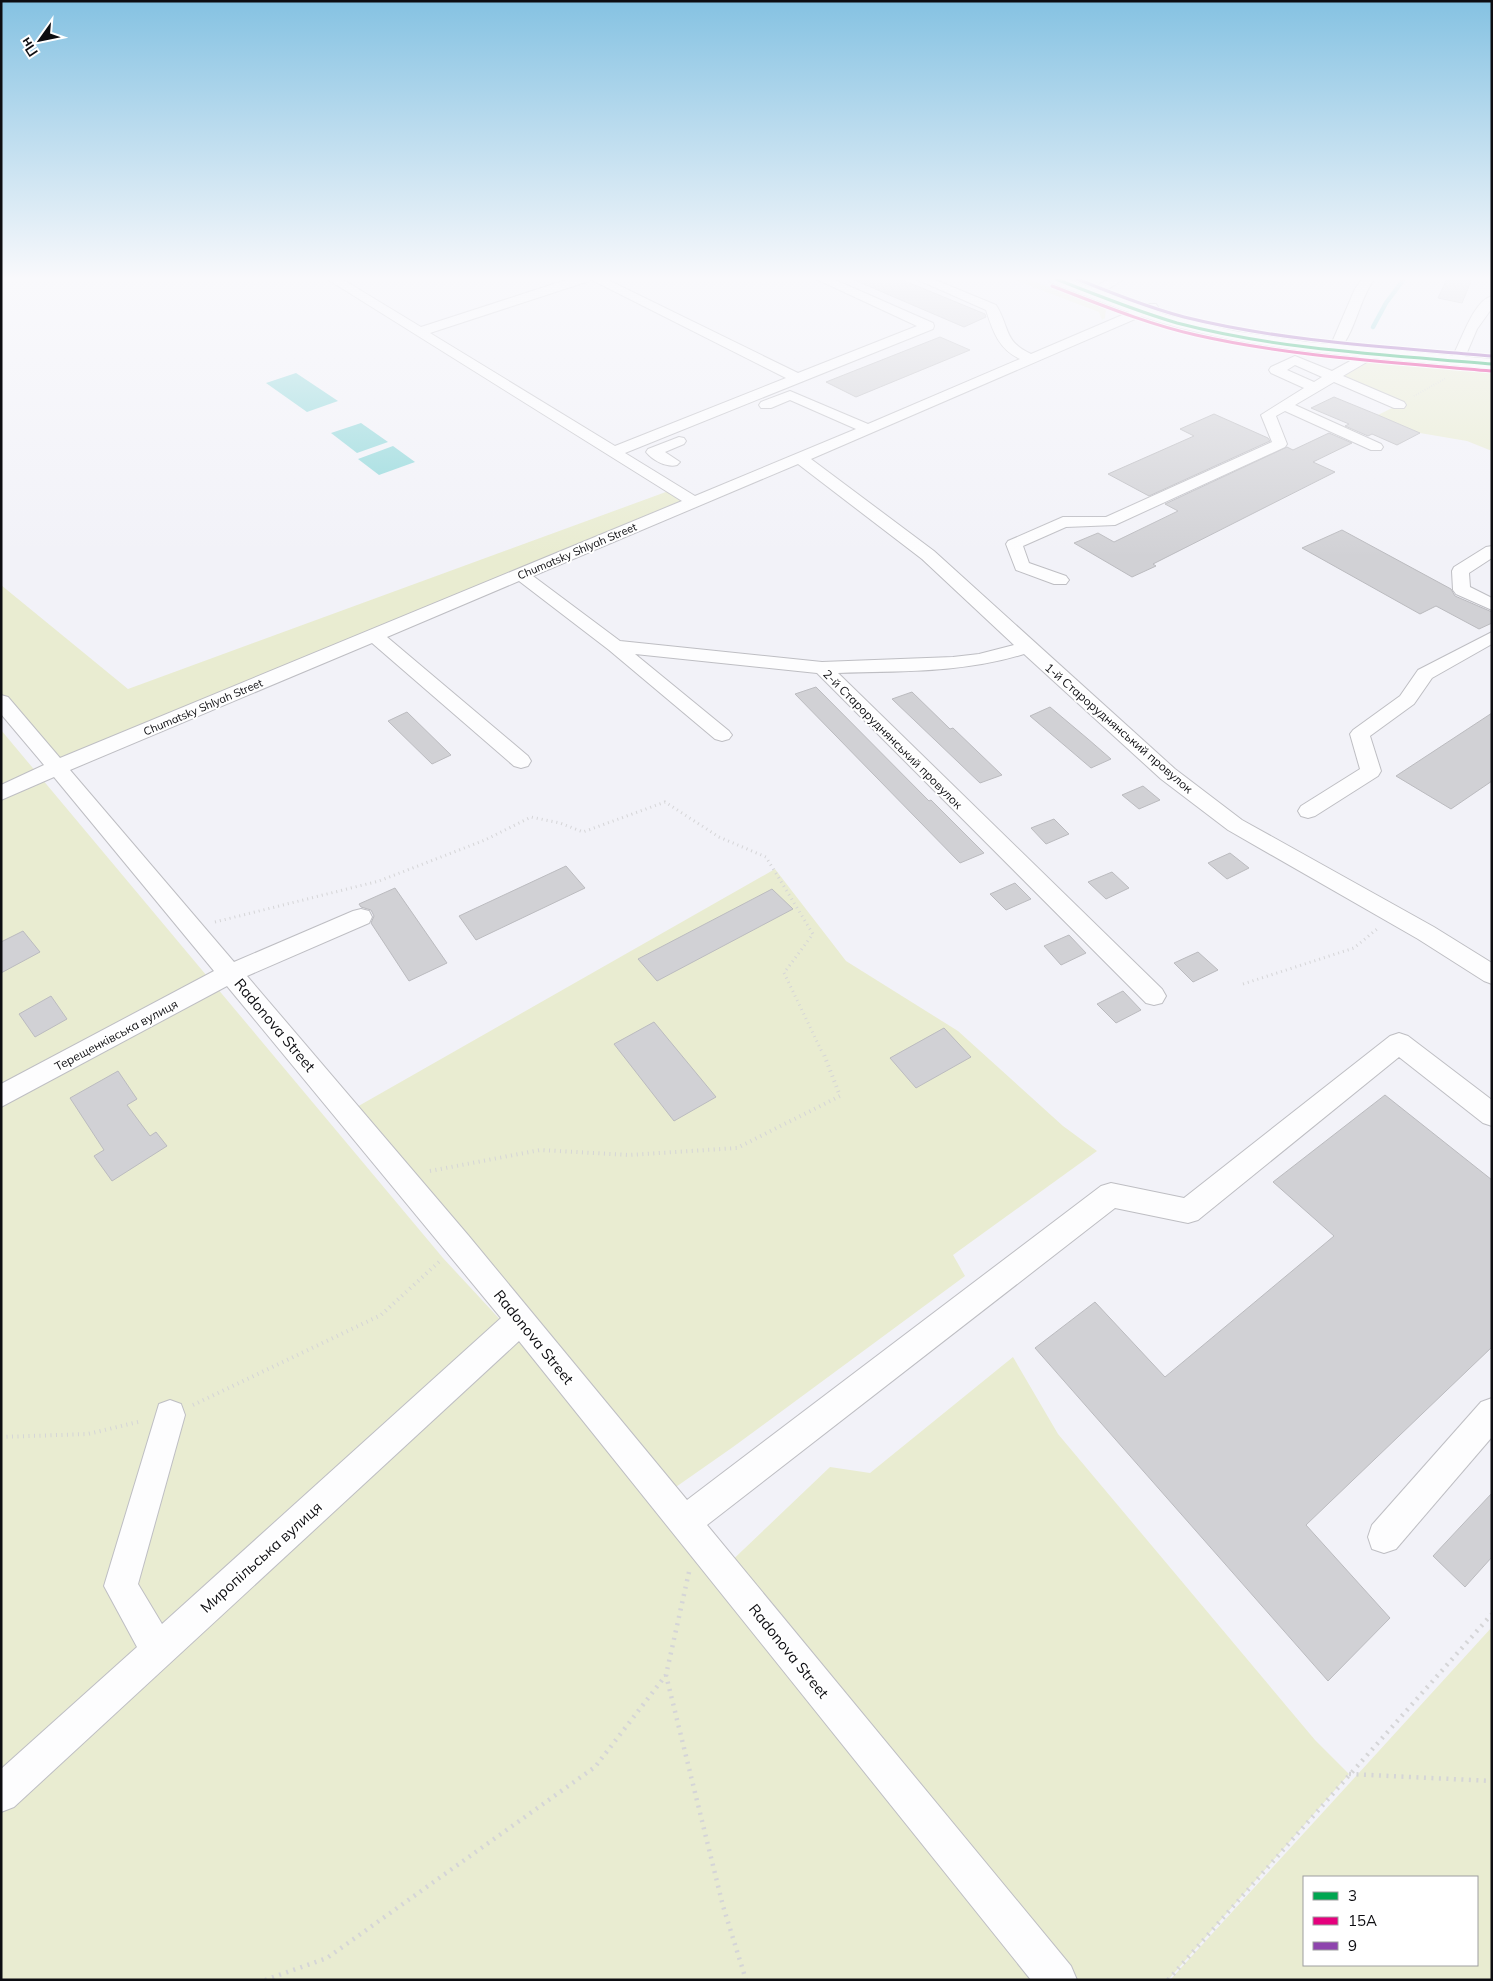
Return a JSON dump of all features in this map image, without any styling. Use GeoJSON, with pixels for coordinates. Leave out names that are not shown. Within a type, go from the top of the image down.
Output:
{"type":"FeatureCollection","features":[{"type":"Feature","properties":{"kind":"street"},"geometry":{"type":"LineString","coordinates":[[484,371],[694,502]]}},
{"type":"Feature","properties":{"kind":"street"},"geometry":{"type":"LineString","coordinates":[[784,371],[797,378]]}},
{"type":"Feature","properties":{"kind":"street"},"geometry":{"type":"LineString","coordinates":[[614,452],[814,371]]}},
{"type":"Feature","properties":{"kind":"street","name":"Chumatsky Shlyah Street"},"geometry":{"type":"LineString","coordinates":[[1,794],[58,767],[521,575],[1003,371]]}},
{"type":"Feature","properties":{"kind":"street"},"geometry":{"type":"LineString","coordinates":[[1279,371],[1316,388]]}},
{"type":"Feature","properties":{"kind":"street"},"geometry":{"type":"LineString","coordinates":[[1320,371],[1399,405]]}},
{"type":"Feature","properties":{"kind":"street"},"geometry":{"type":"LineString","coordinates":[[1060,580],[1022,566],[1014,544],[1063,522],[1109,522],[1280,444],[1268,415],[1341,371]]}},
{"type":"Feature","properties":{"kind":"street"},"geometry":{"type":"LineString","coordinates":[[672,462],[653,452],[790,395],[868,429]]}},
{"type":"Feature","properties":{"kind":"street"},"geometry":{"type":"LineString","coordinates":[[1285,406],[1376,447]]}},
{"type":"Feature","properties":{"kind":"street","name":"1-й Староруднянський провулок"},"geometry":{"type":"LineString","coordinates":[[800,458],[928,554],[1027,647],[1168,774],[1235,825],[1426,932],[1492,975]]}},
{"type":"Feature","properties":{"kind":"street"},"geometry":{"type":"LineString","coordinates":[[1492,551],[1460,571],[1462,590],[1492,605]]}},
{"type":"Feature","properties":{"kind":"street"},"geometry":{"type":"LineString","coordinates":[[521,575],[615,646],[722,735]]}},
{"type":"Feature","properties":{"kind":"street"},"geometry":{"type":"LineString","coordinates":[[375,636],[521,761]]}},
{"type":"Feature","properties":{"kind":"street"},"geometry":{"type":"LineString","coordinates":[[1308,810],[1371,771],[1360,734],[1407,700],[1425,674],[1492,637]]}},
{"type":"Feature","properties":{"kind":"street","name":"2-й Староруднянський провулок"},"geometry":{"type":"LineString","coordinates":[[615,646],[822,668],[1154,996]]}},
{"type":"Feature","properties":{"kind":"street"},"geometry":{"type":"LineString","coordinates":[[822,668],[950,662],[1007,654],[1027,647]]}},
{"type":"Feature","properties":{"kind":"street","name":"Radonova Street"},"geometry":{"type":"LineString","coordinates":[[1,701],[458,1244],[1057,1980]]}},
{"type":"Feature","properties":{"kind":"street","name":"Терещенківська вулиця"},"geometry":{"type":"LineString","coordinates":[[1,1096],[231,973],[361,917]]}},
{"type":"Feature","properties":{"kind":"street"},"geometry":{"type":"LineString","coordinates":[[691,1530],[977,1296],[1111,1196],[1188,1211],[1399,1043],[1492,1115]]}},
{"type":"Feature","properties":{"kind":"street","name":"Миропільська вулиця"},"geometry":{"type":"LineString","coordinates":[[1,1794],[520,1320]]}},
{"type":"Feature","properties":{"kind":"street"},"geometry":{"type":"LineString","coordinates":[[1384,1537],[1492,1413]]}},
{"type":"Feature","properties":{"kind":"street"},"geometry":{"type":"LineString","coordinates":[[158,1652],[121,1586],[170,1414]]}},
{"type":"Feature","properties":{"kind":"path"},"geometry":{"type":"LineString","coordinates":[[1399,405],[1446,378]]}},
{"type":"Feature","properties":{"kind":"path"},"geometry":{"type":"LineString","coordinates":[[193,928],[379,881],[485,840],[531,817],[583,832],[665,802],[719,837],[766,857],[813,934],[784,973],[817,1038],[840,1096],[738,1148],[629,1156],[540,1150],[402,1177]]}},
{"type":"Feature","properties":{"kind":"path"},"geometry":{"type":"LineString","coordinates":[[1243,984],[1354,948],[1377,929],[1380,907]]}},
{"type":"Feature","properties":{"kind":"path"},"geometry":{"type":"LineString","coordinates":[[1,1437],[88,1434],[170,1414],[381,1315],[458,1244]]}},
{"type":"Feature","properties":{"kind":"path"},"geometry":{"type":"LineString","coordinates":[[691,1530],[666,1676],[723,1906],[746,1980]]}},
{"type":"Feature","properties":{"kind":"path"},"geometry":{"type":"LineString","coordinates":[[1168,1980],[1492,1614]]}},
{"type":"Feature","properties":{"kind":"path"},"geometry":{"type":"LineString","coordinates":[[265,1980],[327,1958],[595,1767],[666,1676]]}},
{"type":"Feature","properties":{"kind":"path"},"geometry":{"type":"LineString","coordinates":[[1349,1774],[1492,1781]]}},
{"type":"Feature","properties":{"kind":"green space"},"geometry":{"type":"Polygon","coordinates":[[[1342,371],[1492,371],[1492,451],[1467,441],[1420,433],[1378,415],[1398,405],[1332,377],[1342,371]]]}},
{"type":"Feature","properties":{"kind":"green space"},"geometry":{"type":"Polygon","coordinates":[[[674,489],[694,502],[58,767],[1,701],[1,585],[128,689],[674,489]]]}},
{"type":"Feature","properties":{"kind":"green space"},"geometry":{"type":"Polygon","coordinates":[[[1,730],[443,1258],[655,1487],[348,1112],[775,869],[846,961],[958,1031],[1063,1126],[1097,1151],[953,1255],[965,1276],[733,1447],[663,1496],[723,1569],[830,1467],[870,1473],[1013,1357],[1058,1434],[1315,1740],[1349,1774],[1168,1980],[1,1980],[1,730]]]}},
{"type":"Feature","properties":{"kind":"green space"},"geometry":{"type":"Polygon","coordinates":[[[1492,1627],[1492,1980],[1170,1980],[1492,1627]]]}},
{"type":"Feature","properties":{"kind":"water"},"geometry":{"type":"Polygon","coordinates":[[[296,373],[338,401],[307,412],[266,383],[296,373]]]}},
{"type":"Feature","properties":{"kind":"water"},"geometry":{"type":"Polygon","coordinates":[[[361,423],[388,442],[357,453],[331,433],[361,423]]]}},
{"type":"Feature","properties":{"kind":"water"},"geometry":{"type":"Polygon","coordinates":[[[393,446],[415,462],[379,475],[358,459],[393,446]]]}},
{"type":"Feature","properties":{"kind":"building"},"geometry":{"type":"Polygon","coordinates":[[[853,371],[918,371],[856,397],[826,382],[853,371]]]}},
{"type":"Feature","properties":{"kind":"building"},"geometry":{"type":"Polygon","coordinates":[[[1334,397],[1420,433],[1397,445],[1372,434],[1368,436],[1345,426],[1349,424],[1311,408],[1334,397]]]}},
{"type":"Feature","properties":{"kind":"building"},"geometry":{"type":"Polygon","coordinates":[[[1214,414],[1268,438],[1270,441],[1149,496],[1108,474],[1194,436],[1180,429],[1214,414]]]}},
{"type":"Feature","properties":{"kind":"building"},"geometry":{"type":"Polygon","coordinates":[[[1329,433],[1352,443],[1313,462],[1335,472],[1153,564],[1156,566],[1132,577],[1074,543],[1098,533],[1114,542],[1178,511],[1165,504],[1287,447],[1293,450],[1329,433]]]}},
{"type":"Feature","properties":{"kind":"building"},"geometry":{"type":"Polygon","coordinates":[[[1342,530],[1451,589],[1455,596],[1492,612],[1492,623],[1479,629],[1436,606],[1420,614],[1302,548],[1342,530]]]}},
{"type":"Feature","properties":{"kind":"building"},"geometry":{"type":"Polygon","coordinates":[[[816,687],[929,801],[931,800],[984,853],[960,863],[795,694],[816,687]]]}},
{"type":"Feature","properties":{"kind":"building"},"geometry":{"type":"Polygon","coordinates":[[[912,692],[1002,775],[980,783],[892,699],[912,692]]]}},
{"type":"Feature","properties":{"kind":"building"},"geometry":{"type":"Polygon","coordinates":[[[1050,707],[1111,759],[1091,768],[1030,716],[1050,707]]]}},
{"type":"Feature","properties":{"kind":"building"},"geometry":{"type":"Polygon","coordinates":[[[407,712],[451,755],[432,764],[388,721],[407,712]]]}},
{"type":"Feature","properties":{"kind":"building"},"geometry":{"type":"Polygon","coordinates":[[[1492,713],[1492,781],[1451,809],[1396,776],[1492,713]]]}},
{"type":"Feature","properties":{"kind":"building"},"geometry":{"type":"Polygon","coordinates":[[[1143,786],[1160,800],[1139,809],[1122,795],[1143,786]]]}},
{"type":"Feature","properties":{"kind":"building"},"geometry":{"type":"Polygon","coordinates":[[[1054,819],[1069,834],[1046,844],[1031,828],[1054,819]]]}},
{"type":"Feature","properties":{"kind":"building"},"geometry":{"type":"Polygon","coordinates":[[[1230,853],[1249,868],[1227,879],[1208,863],[1230,853]]]}},
{"type":"Feature","properties":{"kind":"building"},"geometry":{"type":"Polygon","coordinates":[[[566,866],[585,888],[476,940],[459,916],[566,866]]]}},
{"type":"Feature","properties":{"kind":"building"},"geometry":{"type":"Polygon","coordinates":[[[1112,872],[1129,888],[1106,899],[1088,882],[1112,872]]]}},
{"type":"Feature","properties":{"kind":"building"},"geometry":{"type":"Polygon","coordinates":[[[1015,883],[1031,899],[1006,910],[990,894],[1015,883]]]}},
{"type":"Feature","properties":{"kind":"building"},"geometry":{"type":"Polygon","coordinates":[[[395,888],[447,963],[409,981],[371,923],[374,916],[371,910],[361,907],[359,904],[395,888]]]}},
{"type":"Feature","properties":{"kind":"building"},"geometry":{"type":"Polygon","coordinates":[[[772,889],[793,909],[657,981],[638,959],[772,889]]]}},
{"type":"Feature","properties":{"kind":"building"},"geometry":{"type":"Polygon","coordinates":[[[23,931],[40,952],[1,973],[1,942],[23,931]]]}},
{"type":"Feature","properties":{"kind":"building"},"geometry":{"type":"Polygon","coordinates":[[[1069,935],[1086,953],[1061,965],[1044,946],[1069,935]]]}},
{"type":"Feature","properties":{"kind":"building"},"geometry":{"type":"Polygon","coordinates":[[[1198,952],[1218,970],[1193,982],[1174,963],[1198,952]]]}},
{"type":"Feature","properties":{"kind":"building"},"geometry":{"type":"Polygon","coordinates":[[[1123,991],[1141,1010],[1116,1023],[1097,1004],[1123,991]]]}},
{"type":"Feature","properties":{"kind":"building"},"geometry":{"type":"Polygon","coordinates":[[[51,996],[67,1019],[35,1037],[19,1014],[51,996]]]}},
{"type":"Feature","properties":{"kind":"building"},"geometry":{"type":"Polygon","coordinates":[[[654,1022],[716,1097],[674,1121],[614,1044],[654,1022]]]}},
{"type":"Feature","properties":{"kind":"building"},"geometry":{"type":"Polygon","coordinates":[[[944,1028],[971,1057],[916,1088],[890,1058],[944,1028]]]}},
{"type":"Feature","properties":{"kind":"building"},"geometry":{"type":"Polygon","coordinates":[[[118,1071],[137,1099],[127,1105],[150,1136],[156,1132],[167,1146],[112,1181],[94,1156],[104,1150],[70,1098],[118,1071]]]}},
{"type":"Feature","properties":{"kind":"building"},"geometry":{"type":"Polygon","coordinates":[[[1385,1095],[1492,1180],[1492,1347],[1306,1525],[1390,1618],[1328,1681],[1035,1348],[1095,1302],[1165,1377],[1334,1236],[1273,1182],[1385,1095]]]}},
{"type":"Feature","properties":{"kind":"building"},"geometry":{"type":"Polygon","coordinates":[[[1492,1493],[1492,1557],[1465,1587],[1433,1556],[1492,1493]]]}}]}
